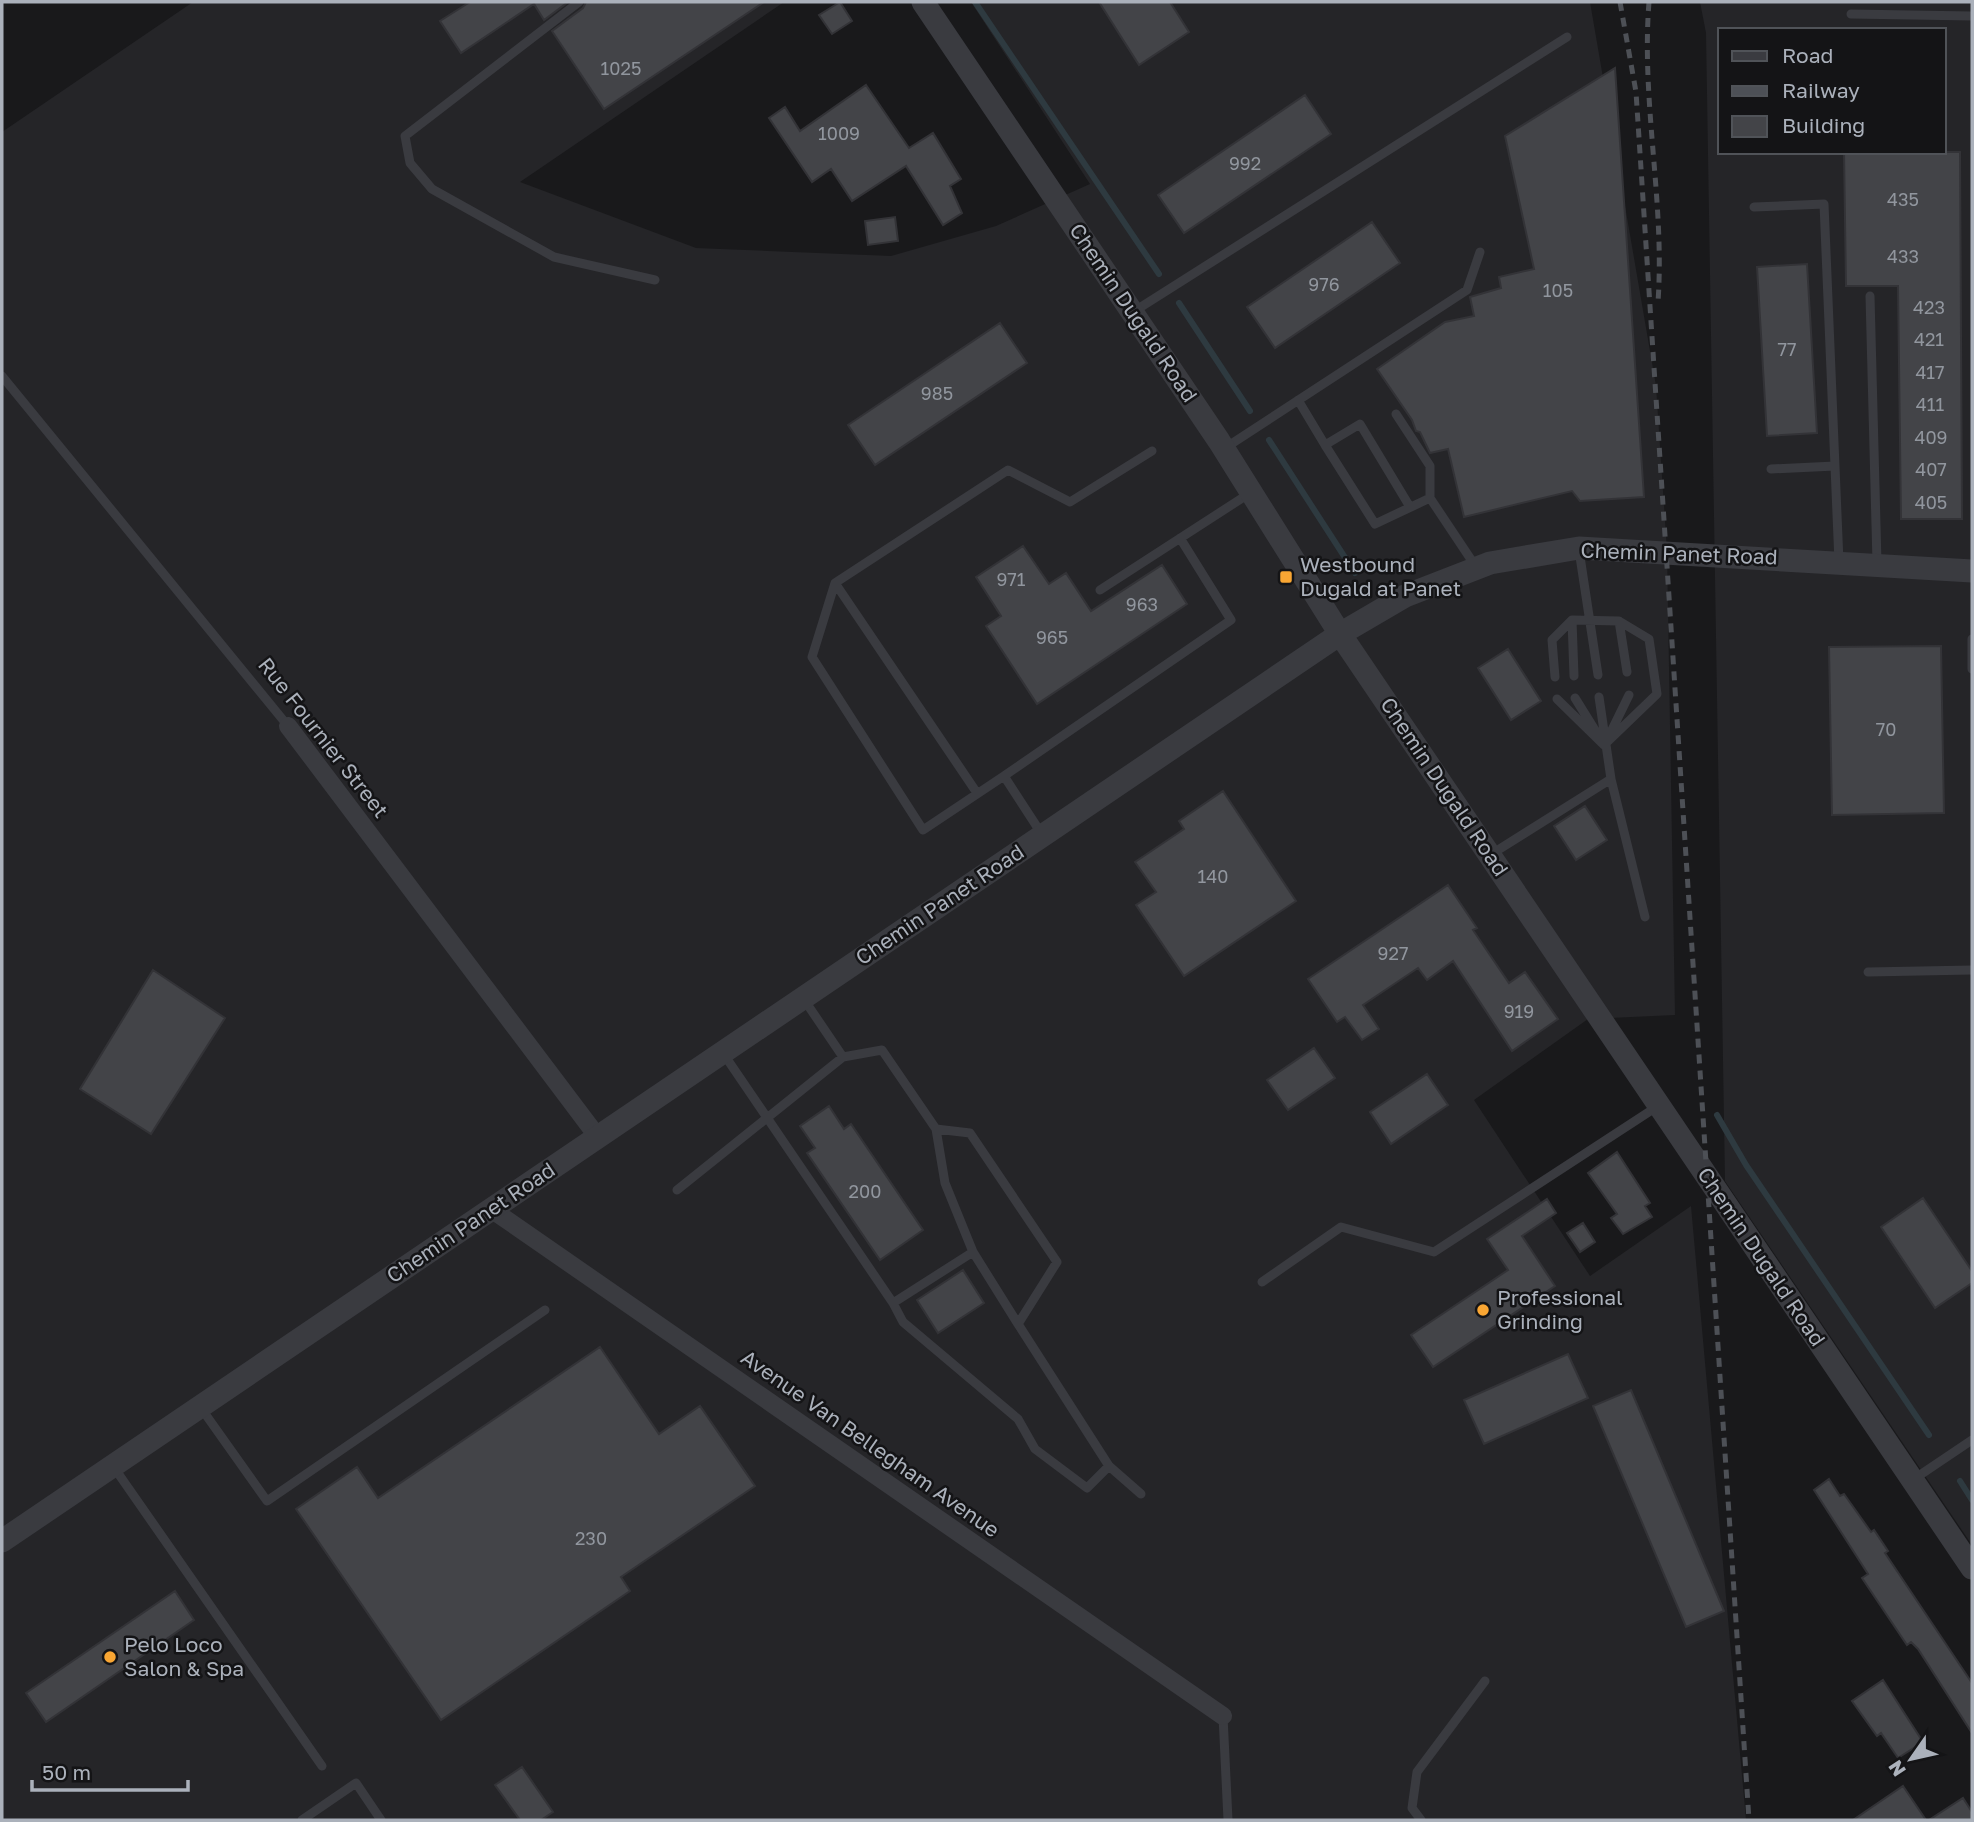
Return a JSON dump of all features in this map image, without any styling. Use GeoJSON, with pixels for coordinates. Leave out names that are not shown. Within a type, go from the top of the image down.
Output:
{"type":"FeatureCollection","features":[{"type":"Feature","properties":{"kind":"street","name":"Chemin Dugald Road"},"geometry":{"type":"LineString","coordinates":[[923,2],[1252,492],[1340,634],[1972,1568]]}},
{"type":"Feature","properties":{"kind":"street","name":"Chemin Panet Road"},"geometry":{"type":"LineString","coordinates":[[2,1541],[1340,634],[1405,596],[1490,563],[1579,548],[1972,571]]}},
{"type":"Feature","properties":{"kind":"street","name":"Rue Fournier Street"},"geometry":{"type":"LineString","coordinates":[[288,726],[597,1136]]}},
{"type":"Feature","properties":{"kind":"street","name":"Avenue Van Bellegham Avenue"},"geometry":{"type":"LineString","coordinates":[[491,1209],[1223,1716]]}},
{"type":"Feature","properties":{"kind":"lane"},"geometry":{"type":"LineString","coordinates":[[579,2],[405,136],[410,163],[432,189],[554,257],[655,280]]}},
{"type":"Feature","properties":{"kind":"lane"},"geometry":{"type":"LineString","coordinates":[[1851,14],[1972,16]]}},
{"type":"Feature","properties":{"kind":"lane"},"geometry":{"type":"LineString","coordinates":[[1132,313],[1567,37]]}},
{"type":"Feature","properties":{"kind":"lane"},"geometry":{"type":"LineString","coordinates":[[1754,207],[1824,204],[1839,562]]}},
{"type":"Feature","properties":{"kind":"lane"},"geometry":{"type":"LineString","coordinates":[[1223,449],[1466,290],[1480,252]]}},
{"type":"Feature","properties":{"kind":"lane"},"geometry":{"type":"LineString","coordinates":[[1870,296],[1877,565]]}},
{"type":"Feature","properties":{"kind":"lane","name":"Rue Fournier Street"},"geometry":{"type":"LineString","coordinates":[[2,376],[288,726]]}},
{"type":"Feature","properties":{"kind":"lane"},"geometry":{"type":"LineString","coordinates":[[1298,400],[1375,524],[1430,498]]}},
{"type":"Feature","properties":{"kind":"lane"},"geometry":{"type":"LineString","coordinates":[[1396,414],[1430,466],[1430,498],[1477,569]]}},
{"type":"Feature","properties":{"kind":"lane"},"geometry":{"type":"LineString","coordinates":[[1325,444],[1360,424],[1410,507]]}},
{"type":"Feature","properties":{"kind":"lane"},"geometry":{"type":"LineString","coordinates":[[1152,451],[1070,502],[1009,470],[835,583],[812,657],[923,830],[1231,620],[1180,538]]}},
{"type":"Feature","properties":{"kind":"lane"},"geometry":{"type":"LineString","coordinates":[[1771,469],[1835,466]]}},
{"type":"Feature","properties":{"kind":"lane"},"geometry":{"type":"LineString","coordinates":[[1100,590],[1252,492]]}},
{"type":"Feature","properties":{"kind":"lane"},"geometry":{"type":"LineString","coordinates":[[1579,548],[1598,675]]}},
{"type":"Feature","properties":{"kind":"lane"},"geometry":{"type":"LineString","coordinates":[[835,583],[977,793]]}},
{"type":"Feature","properties":{"kind":"lane"},"geometry":{"type":"LineString","coordinates":[[1572,620],[1574,676]]}},
{"type":"Feature","properties":{"kind":"lane"},"geometry":{"type":"LineString","coordinates":[[1555,677],[1552,640],[1572,620],[1619,621],[1649,639],[1657,694],[1604,746]]}},
{"type":"Feature","properties":{"kind":"lane"},"geometry":{"type":"LineString","coordinates":[[1619,621],[1627,673]]}},
{"type":"Feature","properties":{"kind":"lane"},"geometry":{"type":"LineString","coordinates":[[1972,639],[1972,668]]}},
{"type":"Feature","properties":{"kind":"lane"},"geometry":{"type":"LineString","coordinates":[[1604,746],[1629,695]]}},
{"type":"Feature","properties":{"kind":"lane"},"geometry":{"type":"LineString","coordinates":[[1599,697],[1604,746],[1644,916]]}},
{"type":"Feature","properties":{"kind":"lane"},"geometry":{"type":"LineString","coordinates":[[1575,698],[1604,746]]}},
{"type":"Feature","properties":{"kind":"lane"},"geometry":{"type":"LineString","coordinates":[[1556,699],[1604,746]]}},
{"type":"Feature","properties":{"kind":"lane"},"geometry":{"type":"LineString","coordinates":[[1004,776],[1043,836]]}},
{"type":"Feature","properties":{"kind":"lane"},"geometry":{"type":"LineString","coordinates":[[1490,855],[1611,779]]}},
{"type":"Feature","properties":{"kind":"lane"},"geometry":{"type":"LineString","coordinates":[[1868,972],[1972,970]]}},
{"type":"Feature","properties":{"kind":"lane"},"geometry":{"type":"LineString","coordinates":[[802,998],[844,1057]]}},
{"type":"Feature","properties":{"kind":"lane"},"geometry":{"type":"LineString","coordinates":[[677,1190],[844,1057],[882,1050],[936,1129],[945,1183],[974,1252],[1109,1466],[1141,1494]]}},
{"type":"Feature","properties":{"kind":"lane"},"geometry":{"type":"LineString","coordinates":[[722,1052],[893,1303],[903,1322],[1018,1419],[1035,1449],[1087,1488],[1109,1466]]}},
{"type":"Feature","properties":{"kind":"lane"},"geometry":{"type":"LineString","coordinates":[[1262,1282],[1341,1227],[1434,1252],[1659,1105]]}},
{"type":"Feature","properties":{"kind":"lane"},"geometry":{"type":"LineString","coordinates":[[936,1129],[970,1133],[1057,1262],[1018,1324]]}},
{"type":"Feature","properties":{"kind":"lane"},"geometry":{"type":"LineString","coordinates":[[893,1303],[974,1252]]}},
{"type":"Feature","properties":{"kind":"lane"},"geometry":{"type":"LineString","coordinates":[[200,1407],[267,1502],[545,1310]]}},
{"type":"Feature","properties":{"kind":"lane"},"geometry":{"type":"LineString","coordinates":[[1913,1480],[1972,1440]]}},
{"type":"Feature","properties":{"kind":"lane"},"geometry":{"type":"LineString","coordinates":[[113,1466],[322,1766]]}},
{"type":"Feature","properties":{"kind":"lane"},"geometry":{"type":"LineString","coordinates":[[1421,1820],[1412,1808],[1417,1772],[1485,1681]]}},
{"type":"Feature","properties":{"kind":"lane"},"geometry":{"type":"LineString","coordinates":[[1223,1716],[1228,1820]]}},
{"type":"Feature","properties":{"kind":"lane"},"geometry":{"type":"LineString","coordinates":[[302,1820],[356,1783],[381,1820]]}},
{"type":"Feature","properties":{"kind":"shaded area"},"geometry":{"type":"Polygon","coordinates":[[[193,2],[784,2],[520,182],[696,248],[891,256],[996,226],[1090,184],[971,2],[1590,2],[1656,386],[1667,551],[1675,1015],[1588,1019],[1474,1100],[1590,1276],[1691,1206],[1746,1820],[2,1820],[2,132],[193,2]]]}},
{"type":"Feature","properties":{"kind":"shaded area"},"geometry":{"type":"Polygon","coordinates":[[[1700,2],[1972,2],[1972,1545],[1725,1181],[1706,33],[1700,2]]]}},
{"type":"Feature","properties":{"kind":"building"},"geometry":{"type":"Polygon","coordinates":[[[470,2],[568,2],[544,20],[534,4],[461,53],[440,21],[470,2]]]}},
{"type":"Feature","properties":{"kind":"building"},"geometry":{"type":"Polygon","coordinates":[[[586,2],[764,2],[604,109],[552,31],[583,8],[586,2]]]}},
{"type":"Feature","properties":{"kind":"building"},"geometry":{"type":"Polygon","coordinates":[[[840,2],[852,21],[832,34],[819,15],[840,2]]]}},
{"type":"Feature","properties":{"kind":"building"},"geometry":{"type":"Polygon","coordinates":[[[1099,2],[1170,2],[1189,32],[1139,65],[1099,2]]]}},
{"type":"Feature","properties":{"kind":"building"},"geometry":{"type":"Polygon","coordinates":[[[1615,68],[1644,497],[1580,501],[1572,491],[1464,517],[1448,449],[1430,453],[1420,432],[1416,431],[1412,420],[1377,369],[1445,322],[1474,316],[1470,297],[1501,288],[1499,277],[1534,269],[1505,136],[1615,68]]]}},
{"type":"Feature","properties":{"kind":"building"},"geometry":{"type":"Polygon","coordinates":[[[866,85],[909,148],[933,133],[961,179],[950,186],[962,213],[943,225],[906,166],[852,201],[831,169],[812,182],[769,118],[785,107],[800,131],[866,85]]]}},
{"type":"Feature","properties":{"kind":"building"},"geometry":{"type":"Polygon","coordinates":[[[1305,95],[1331,134],[1184,233],[1158,195],[1305,95]]]}},
{"type":"Feature","properties":{"kind":"building"},"geometry":{"type":"Polygon","coordinates":[[[1960,152],[1962,519],[1901,519],[1898,286],[1846,286],[1844,154],[1960,152]]]}},
{"type":"Feature","properties":{"kind":"building"},"geometry":{"type":"Polygon","coordinates":[[[895,217],[898,241],[868,245],[865,221],[895,217]]]}},
{"type":"Feature","properties":{"kind":"building"},"geometry":{"type":"Polygon","coordinates":[[[1372,222],[1400,263],[1275,348],[1247,307],[1372,222]]]}},
{"type":"Feature","properties":{"kind":"building"},"geometry":{"type":"Polygon","coordinates":[[[1807,264],[1817,433],[1767,436],[1757,267],[1807,264]]]}},
{"type":"Feature","properties":{"kind":"building"},"geometry":{"type":"Polygon","coordinates":[[[1000,323],[1027,363],[875,465],[848,425],[1000,323]]]}},
{"type":"Feature","properties":{"kind":"building"},"geometry":{"type":"Polygon","coordinates":[[[1023,546],[1049,584],[1066,573],[1091,611],[1162,565],[1187,604],[1037,704],[986,626],[1001,616],[976,577],[1023,546]]]}},
{"type":"Feature","properties":{"kind":"building"},"geometry":{"type":"Polygon","coordinates":[[[1941,646],[1944,813],[1832,815],[1829,647],[1941,646]]]}},
{"type":"Feature","properties":{"kind":"building"},"geometry":{"type":"Polygon","coordinates":[[[1508,649],[1541,701],[1511,720],[1478,668],[1508,649]]]}},
{"type":"Feature","properties":{"kind":"building"},"geometry":{"type":"Polygon","coordinates":[[[1223,791],[1296,901],[1184,976],[1136,905],[1156,892],[1135,862],[1184,829],[1179,821],[1223,791]]]}},
{"type":"Feature","properties":{"kind":"building"},"geometry":{"type":"Polygon","coordinates":[[[1585,806],[1607,840],[1576,860],[1554,826],[1585,806]]]}},
{"type":"Feature","properties":{"kind":"building"},"geometry":{"type":"Polygon","coordinates":[[[1448,885],[1477,928],[1473,930],[1509,983],[1525,972],[1558,1019],[1512,1051],[1453,961],[1427,980],[1418,968],[1363,1005],[1379,1029],[1362,1040],[1345,1017],[1337,1022],[1308,979],[1448,885]]]}},
{"type":"Feature","properties":{"kind":"building"},"geometry":{"type":"Polygon","coordinates":[[[153,970],[225,1018],[151,1134],[80,1089],[153,970]]]}},
{"type":"Feature","properties":{"kind":"building"},"geometry":{"type":"Polygon","coordinates":[[[1314,1048],[1335,1078],[1288,1110],[1267,1080],[1314,1048]]]}},
{"type":"Feature","properties":{"kind":"building"},"geometry":{"type":"Polygon","coordinates":[[[1427,1074],[1448,1105],[1391,1144],[1370,1112],[1427,1074]]]}},
{"type":"Feature","properties":{"kind":"building"},"geometry":{"type":"Polygon","coordinates":[[[829,1106],[844,1129],[851,1124],[923,1230],[880,1260],[807,1153],[815,1148],[800,1126],[829,1106]]]}},
{"type":"Feature","properties":{"kind":"building"},"geometry":{"type":"Polygon","coordinates":[[[1617,1152],[1650,1203],[1645,1206],[1652,1217],[1623,1234],[1611,1218],[1617,1214],[1588,1173],[1617,1152]]]}},
{"type":"Feature","properties":{"kind":"building"},"geometry":{"type":"Polygon","coordinates":[[[1923,1198],[1972,1271],[1972,1283],[1935,1308],[1881,1227],[1923,1198]]]}},
{"type":"Feature","properties":{"kind":"building","name":"Professional Grinding"},"geometry":{"type":"Polygon","coordinates":[[[1547,1199],[1556,1213],[1522,1236],[1555,1286],[1433,1367],[1411,1335],[1508,1270],[1487,1239],[1547,1199]]]}},
{"type":"Feature","properties":{"kind":"building"},"geometry":{"type":"Polygon","coordinates":[[[1583,1223],[1595,1242],[1580,1252],[1567,1233],[1583,1223]]]}},
{"type":"Feature","properties":{"kind":"building"},"geometry":{"type":"Polygon","coordinates":[[[963,1270],[984,1303],[938,1333],[917,1300],[963,1270]]]}},
{"type":"Feature","properties":{"kind":"building"},"geometry":{"type":"Polygon","coordinates":[[[600,1347],[659,1434],[700,1406],[755,1486],[621,1577],[630,1591],[441,1720],[296,1509],[357,1467],[378,1498],[600,1347]]]}},
{"type":"Feature","properties":{"kind":"building"},"geometry":{"type":"Polygon","coordinates":[[[1568,1354],[1588,1398],[1484,1444],[1464,1400],[1568,1354]]]}},
{"type":"Feature","properties":{"kind":"building"},"geometry":{"type":"Polygon","coordinates":[[[1631,1390],[1724,1611],[1686,1627],[1593,1406],[1631,1390]]]}},
{"type":"Feature","properties":{"kind":"building"},"geometry":{"type":"Polygon","coordinates":[[[1829,1479],[1840,1496],[1844,1494],[1871,1532],[1874,1530],[1888,1551],[1885,1553],[1972,1683],[1972,1733],[1918,1649],[1911,1642],[1907,1645],[1862,1578],[1868,1574],[1814,1490],[1829,1479]]]}},
{"type":"Feature","properties":{"kind":"building","name":"Pelo Loco Salon & Spa"},"geometry":{"type":"Polygon","coordinates":[[[175,1591],[194,1620],[46,1722],[26,1693],[175,1591]]]}},
{"type":"Feature","properties":{"kind":"building"},"geometry":{"type":"Polygon","coordinates":[[[1883,1680],[1923,1742],[1898,1758],[1881,1733],[1877,1736],[1852,1701],[1883,1680]]]}},
{"type":"Feature","properties":{"kind":"building"},"geometry":{"type":"Polygon","coordinates":[[[522,1767],[553,1812],[541,1820],[520,1820],[495,1785],[522,1767]]]}},
{"type":"Feature","properties":{"kind":"building"},"geometry":{"type":"Polygon","coordinates":[[[1903,1786],[1926,1820],[1853,1820],[1903,1786]]]}},
{"type":"Feature","properties":{"kind":"building"},"geometry":{"type":"Polygon","coordinates":[[[1963,1798],[1972,1812],[1972,1820],[1929,1820],[1963,1798]]]}},
{"type":"Feature","properties":{"kind":"waterway"},"geometry":{"type":"LineString","coordinates":[[975,2],[1159,274]]}},
{"type":"Feature","properties":{"kind":"waterway"},"geometry":{"type":"LineString","coordinates":[[1179,303],[1250,411]]}},
{"type":"Feature","properties":{"kind":"waterway"},"geometry":{"type":"LineString","coordinates":[[1269,440],[1355,573]]}},
{"type":"Feature","properties":{"kind":"waterway"},"geometry":{"type":"LineString","coordinates":[[1717,1115],[1746,1165],[1929,1435]]}},
{"type":"Feature","properties":{"kind":"waterway"},"geometry":{"type":"LineString","coordinates":[[1960,1481],[1972,1500]]}},
{"type":"Feature","properties":{"kind":"railway"},"geometry":{"type":"LineString","coordinates":[[1620,2],[1636,92],[1749,1820]]}},
{"type":"Feature","properties":{"kind":"railway"},"geometry":{"type":"LineString","coordinates":[[1649,2],[1648,77],[1658,227],[1658,302]]}},
{"type":"Feature","properties":{"kind":"place","name":"Westbound Dugald at Panet"},"geometry":{"type":"Point","coordinates":[1286,577]}},
{"type":"Feature","properties":{"kind":"place","name":"Professional Grinding"},"geometry":{"type":"Point","coordinates":[1483,1310]}},
{"type":"Feature","properties":{"kind":"place","name":"Pelo Loco Salon & Spa"},"geometry":{"type":"Point","coordinates":[110,1657]}}]}
